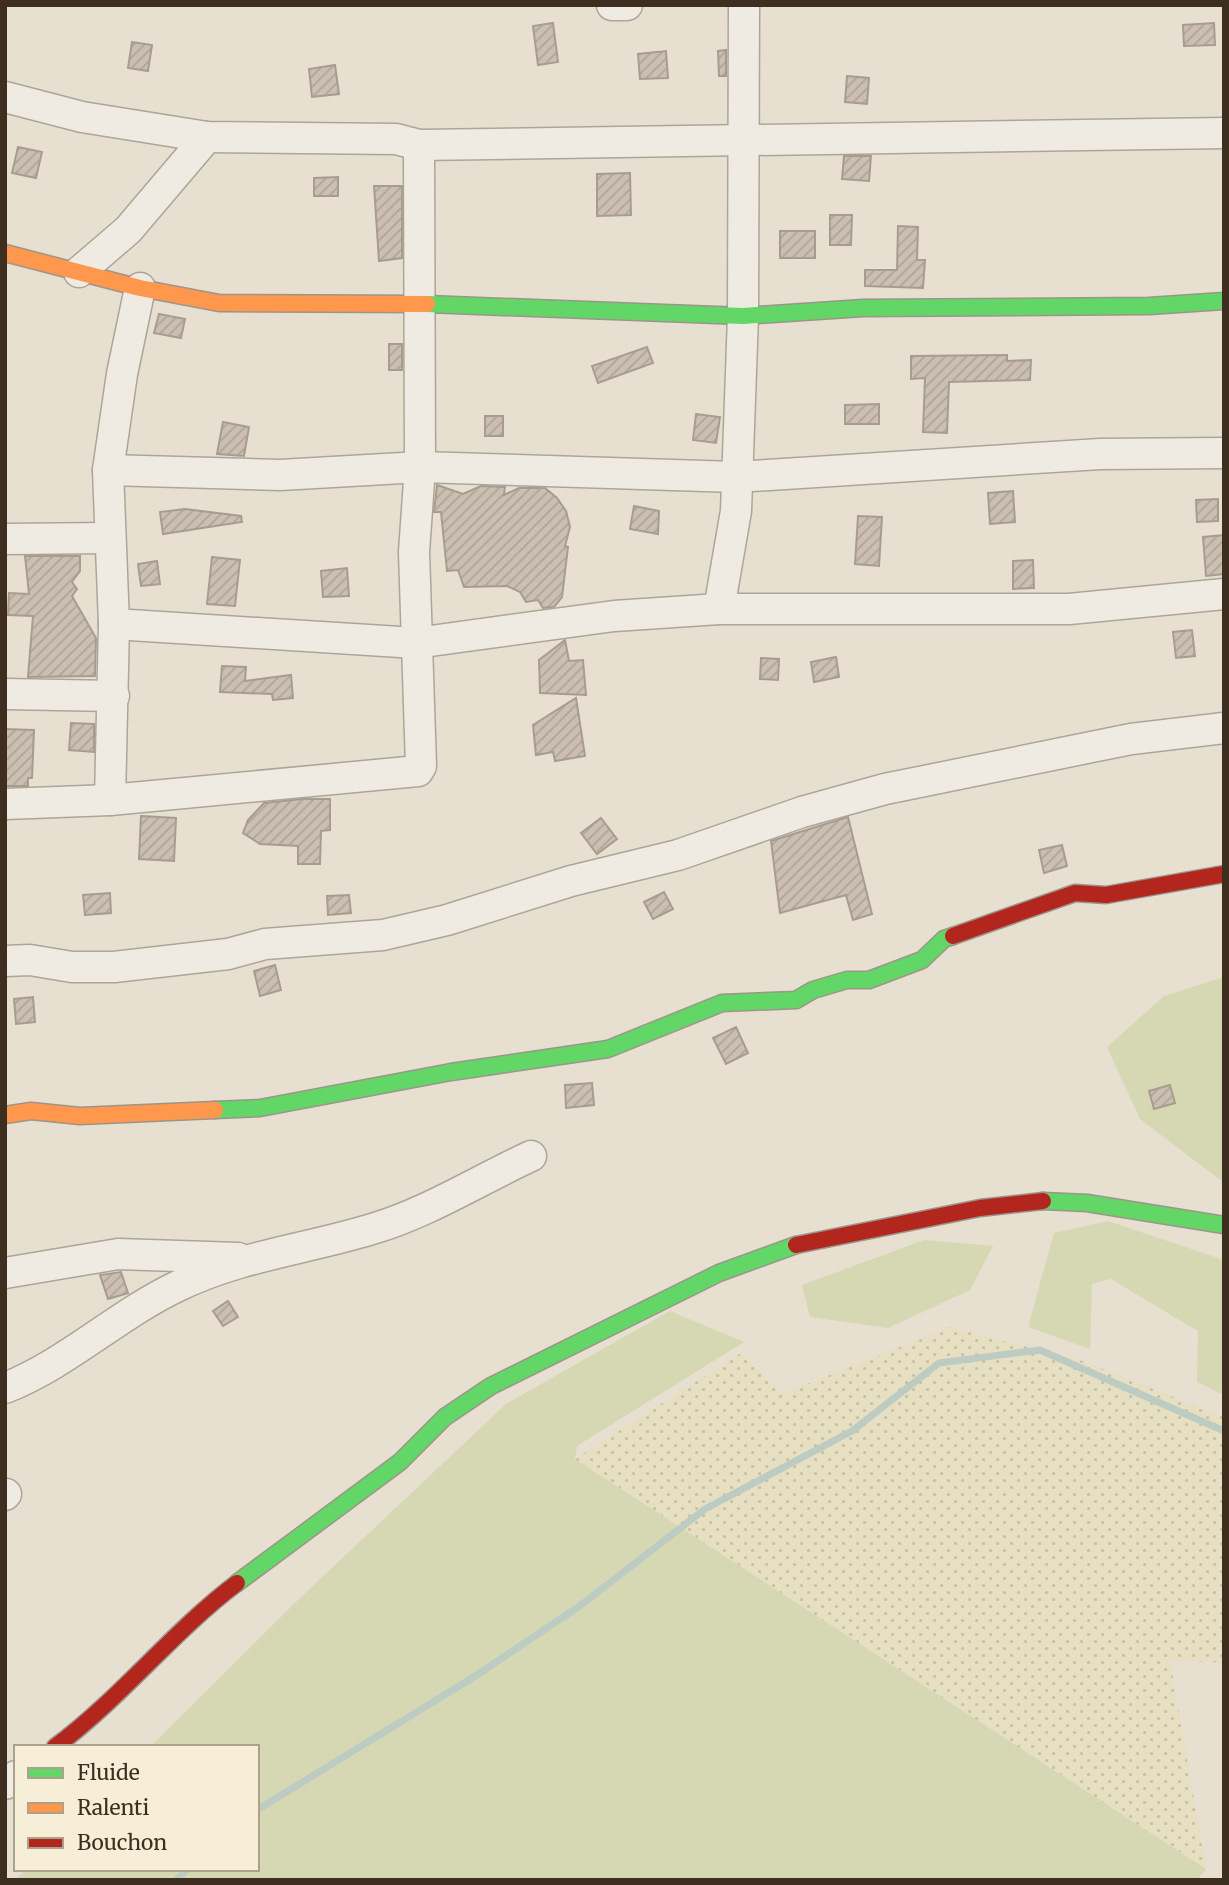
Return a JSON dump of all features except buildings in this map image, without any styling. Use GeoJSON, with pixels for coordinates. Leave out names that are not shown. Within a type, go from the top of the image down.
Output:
{"type":"FeatureCollection","features":[{"type":"Feature","properties":{"kind":"street"},"geometry":{"type":"LineString","coordinates":[[612,5],[627,5]]}},
{"type":"Feature","properties":{"kind":"street"},"geometry":{"type":"LineString","coordinates":[[719,609],[736,511],[743,316],[744,5]]}},
{"type":"Feature","properties":{"kind":"street"},"geometry":{"type":"LineString","coordinates":[[5,97],[82,117],[207,136],[396,139],[419,145],[1224,133]]}},
{"type":"Feature","properties":{"kind":"street"},"geometry":{"type":"LineString","coordinates":[[79,272],[128,230],[207,136]]}},
{"type":"Feature","properties":{"kind":"street"},"geometry":{"type":"LineString","coordinates":[[5,804],[110,800],[418,771],[421,766],[414,552],[420,467],[419,145]]}},
{"type":"Feature","properties":{"kind":"street"},"geometry":{"type":"LineString","coordinates":[[5,253],[140,288],[219,303],[419,304],[743,316],[863,308],[894,310],[1149,306],[1224,301]]}},
{"type":"Feature","properties":{"kind":"street"},"geometry":{"type":"LineString","coordinates":[[110,800],[114,624],[108,470],[122,374],[140,288]]}},
{"type":"Feature","properties":{"kind":"street"},"geometry":{"type":"LineString","coordinates":[[108,470],[280,475],[420,467],[736,477],[1113,454],[1224,453]]}},
{"type":"Feature","properties":{"kind":"street"},"geometry":{"type":"LineString","coordinates":[[5,539],[109,538]]}},
{"type":"Feature","properties":{"kind":"street"},"geometry":{"type":"LineString","coordinates":[[114,624],[416,643],[614,616],[719,609],[1069,609],[1224,594]]}},
{"type":"Feature","properties":{"kind":"street"},"geometry":{"type":"LineString","coordinates":[[5,694],[114,696]]}},
{"type":"Feature","properties":{"kind":"street"},"geometry":{"type":"LineString","coordinates":[[5,961],[30,960],[72,968],[114,967],[228,954],[265,943],[383,935],[447,920],[571,881],[678,855],[802,812],[885,789],[1131,739],[1224,728]]}},
{"type":"Feature","properties":{"kind":"street"},"geometry":{"type":"LineString","coordinates":[[5,1115],[31,1111],[80,1116],[260,1108],[451,1072],[586,1054],[608,1049],[722,1003],[796,1000],[813,990],[847,980],[869,980],[922,960],[944,939],[1075,893],[1106,895],[1224,874]]}},
{"type":"Feature","properties":{"kind":"street"},"geometry":{"type":"LineString","coordinates":[[5,1388],[39,1375],[134,1309],[180,1285],[249,1258],[373,1229],[418,1211],[531,1156]]}},
{"type":"Feature","properties":{"kind":"street"},"geometry":{"type":"LineString","coordinates":[[58,1745],[83,1726],[162,1653],[199,1612],[400,1462],[420,1437],[453,1409],[482,1388],[598,1333],[660,1299],[737,1265],[795,1246],[998,1205],[1039,1201],[1082,1202],[1224,1225]]}},
{"type":"Feature","properties":{"kind":"street"},"geometry":{"type":"LineString","coordinates":[[5,1273],[118,1254],[249,1258]]}},
{"type":"Feature","properties":{"kind":"shaded area"},"geometry":{"type":"Polygon","coordinates":[[[950,1327],[1083,1361],[1224,1417],[1224,1663],[1170,1660],[1206,1869],[575,1459],[741,1353],[782,1394],[950,1327]]]}},
{"type":"Feature","properties":{"kind":"green space"},"geometry":{"type":"Polygon","coordinates":[[[1224,977],[1223,1182],[1140,1119],[1107,1047],[1164,996],[1224,977]]]}},
{"type":"Feature","properties":{"kind":"green space"},"geometry":{"type":"Polygon","coordinates":[[[1108,1221],[1224,1260],[1224,1395],[1197,1382],[1198,1331],[1111,1279],[1092,1284],[1090,1349],[1028,1327],[1054,1233],[1108,1221]]]}},
{"type":"Feature","properties":{"kind":"green space"},"geometry":{"type":"Polygon","coordinates":[[[924,1240],[993,1246],[970,1290],[888,1328],[810,1317],[802,1285],[924,1240]]]}},
{"type":"Feature","properties":{"kind":"green space"},"geometry":{"type":"Polygon","coordinates":[[[670,1311],[744,1342],[577,1446],[575,1459],[1206,1869],[1197,1880],[15,1880],[24,1871],[259,1871],[259,1745],[152,1745],[301,1597],[506,1404],[670,1311]]]}},
{"type":"Feature","properties":{"kind":"waterway"},"geometry":{"type":"LineString","coordinates":[[259,1809],[477,1675],[581,1605],[705,1509],[852,1431],[939,1363],[1040,1350],[1224,1431]]}},
{"type":"Feature","properties":{"kind":"waterway"},"geometry":{"type":"LineString","coordinates":[[176,1880],[186,1871]]}},
{"type":"Feature","properties":{"kind":"traffic: fast"},"geometry":{"type":"LineString","coordinates":[[427,304],[743,316],[863,308],[1149,306],[1224,301]]}},
{"type":"Feature","properties":{"kind":"traffic: fast"},"geometry":{"type":"LineString","coordinates":[[215,1110],[260,1108],[451,1072],[608,1049],[722,1003],[796,1000],[813,990],[847,980],[869,980],[922,960],[944,939],[953,936]]}},
{"type":"Feature","properties":{"kind":"traffic: fast"},"geometry":{"type":"LineString","coordinates":[[1043,1201],[1087,1203],[1224,1225]]}},
{"type":"Feature","properties":{"kind":"traffic: fast"},"geometry":{"type":"LineString","coordinates":[[237,1583],[400,1462],[445,1417],[491,1386],[719,1273],[796,1245]]}},
{"type":"Feature","properties":{"kind":"traffic: slow"},"geometry":{"type":"LineString","coordinates":[[5,253],[140,288],[219,303],[427,304]]}},
{"type":"Feature","properties":{"kind":"traffic: slow"},"geometry":{"type":"LineString","coordinates":[[5,1115],[31,1111],[80,1116],[215,1110]]}},
{"type":"Feature","properties":{"kind":"traffic: jam"},"geometry":{"type":"LineString","coordinates":[[953,936],[1075,893],[1106,895],[1224,874]]}},
{"type":"Feature","properties":{"kind":"traffic: jam"},"geometry":{"type":"LineString","coordinates":[[796,1245],[980,1208],[1043,1201]]}},
{"type":"Feature","properties":{"kind":"traffic: jam"},"geometry":{"type":"LineString","coordinates":[[58,1745],[102,1708],[190,1622],[237,1583]]}}]}
